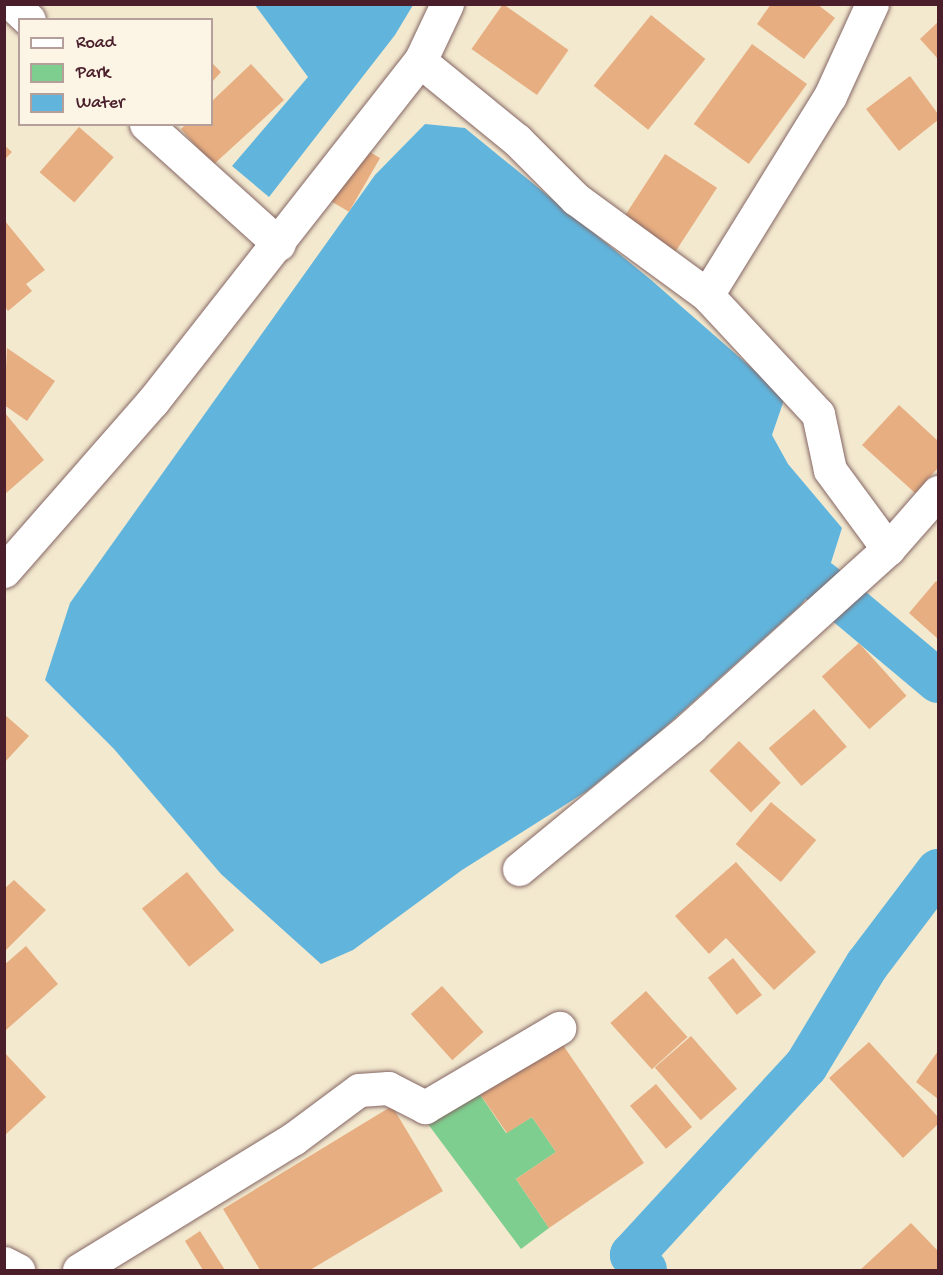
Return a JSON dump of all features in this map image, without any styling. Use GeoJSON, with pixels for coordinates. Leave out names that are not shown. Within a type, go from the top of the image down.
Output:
{"type":"FeatureCollection","features":[{"type":"Feature","properties":{"kind":"street"},"geometry":{"type":"LineString","coordinates":[[12,4],[27,18]]}},
{"type":"Feature","properties":{"kind":"street"},"geometry":{"type":"LineString","coordinates":[[4,571],[146,409],[279,243],[420,61],[447,4]]}},
{"type":"Feature","properties":{"kind":"street"},"geometry":{"type":"LineString","coordinates":[[707,295],[830,96],[872,4]]}},
{"type":"Feature","properties":{"kind":"street"},"geometry":{"type":"LineString","coordinates":[[420,61],[517,140],[576,199],[707,295],[818,414],[830,470],[888,549]]}},
{"type":"Feature","properties":{"kind":"street"},"geometry":{"type":"LineString","coordinates":[[148,126],[279,243]]}},
{"type":"Feature","properties":{"kind":"street"},"geometry":{"type":"LineString","coordinates":[[519,869],[691,728],[854,577],[888,549],[939,492]]}},
{"type":"Feature","properties":{"kind":"street"},"geometry":{"type":"LineString","coordinates":[[79,1270],[293,1139],[359,1090],[388,1088],[424,1107],[559,1028]]}},
{"type":"Feature","properties":{"kind":"street"},"geometry":{"type":"LineString","coordinates":[[4,1263],[18,1270]]}},
{"type":"Feature","properties":{"kind":"green space"},"geometry":{"type":"Polygon","coordinates":[[[477,1090],[506,1133],[532,1117],[556,1152],[516,1179],[549,1228],[521,1249],[422,1116],[477,1090]]]}},
{"type":"Feature","properties":{"kind":"water"},"geometry":{"type":"Polygon","coordinates":[[[255,5],[413,5],[395,35],[269,197],[232,166],[308,77],[255,5]]]}},
{"type":"Feature","properties":{"kind":"water"},"geometry":{"type":"Polygon","coordinates":[[[425,124],[465,128],[650,279],[785,397],[772,435],[788,464],[842,528],[828,572],[800,606],[655,736],[587,791],[462,870],[353,950],[321,964],[221,874],[114,749],[45,680],[70,603],[375,175],[425,124]]]}},
{"type":"Feature","properties":{"kind":"building"},"geometry":{"type":"Polygon","coordinates":[[[503,4],[569,50],[537,95],[471,49],[503,4]]]}},
{"type":"Feature","properties":{"kind":"building"},"geometry":{"type":"Polygon","coordinates":[[[771,4],[817,4],[835,18],[804,59],[757,24],[771,4]]]}},
{"type":"Feature","properties":{"kind":"building"},"geometry":{"type":"Polygon","coordinates":[[[651,15],[705,59],[648,130],[594,86],[651,15]]]}},
{"type":"Feature","properties":{"kind":"building"},"geometry":{"type":"Polygon","coordinates":[[[938,22],[938,59],[920,39],[938,22]]]}},
{"type":"Feature","properties":{"kind":"building"},"geometry":{"type":"Polygon","coordinates":[[[752,44],[807,84],[749,164],[694,124],[752,44]]]}},
{"type":"Feature","properties":{"kind":"building"},"geometry":{"type":"Polygon","coordinates":[[[213,64],[221,72],[213,81],[213,64]]]}},
{"type":"Feature","properties":{"kind":"building"},"geometry":{"type":"Polygon","coordinates":[[[251,64],[284,100],[213,165],[181,129],[184,126],[213,126],[213,100],[251,64]]]}},
{"type":"Feature","properties":{"kind":"building"},"geometry":{"type":"Polygon","coordinates":[[[910,76],[938,114],[938,120],[899,151],[866,109],[910,76]]]}},
{"type":"Feature","properties":{"kind":"building"},"geometry":{"type":"Polygon","coordinates":[[[79,127],[114,157],[74,202],[40,172],[79,127]]]}},
{"type":"Feature","properties":{"kind":"building"},"geometry":{"type":"Polygon","coordinates":[[[4,145],[12,152],[4,160],[4,145]]]}},
{"type":"Feature","properties":{"kind":"building"},"geometry":{"type":"Polygon","coordinates":[[[361,147],[380,158],[349,212],[330,201],[361,147]]]}},
{"type":"Feature","properties":{"kind":"building"},"geometry":{"type":"Polygon","coordinates":[[[665,154],[717,188],[673,255],[621,221],[665,154]]]}},
{"type":"Feature","properties":{"kind":"building"},"geometry":{"type":"Polygon","coordinates":[[[5,221],[45,270],[26,284],[32,291],[8,311],[5,307],[5,221]]]}},
{"type":"Feature","properties":{"kind":"building"},"geometry":{"type":"Polygon","coordinates":[[[7,348],[55,381],[27,421],[4,405],[7,348]]]}},
{"type":"Feature","properties":{"kind":"building"},"geometry":{"type":"Polygon","coordinates":[[[899,405],[938,441],[938,468],[915,493],[862,445],[899,405]]]}},
{"type":"Feature","properties":{"kind":"building"},"geometry":{"type":"Polygon","coordinates":[[[5,413],[44,460],[5,494],[5,413]]]}},
{"type":"Feature","properties":{"kind":"building"},"geometry":{"type":"Polygon","coordinates":[[[936,581],[938,583],[938,639],[909,613],[936,581]]]}},
{"type":"Feature","properties":{"kind":"building"},"geometry":{"type":"Polygon","coordinates":[[[859,643],[907,696],[869,729],[822,676],[859,643]]]}},
{"type":"Feature","properties":{"kind":"building"},"geometry":{"type":"Polygon","coordinates":[[[814,709],[847,747],[802,786],[769,748],[814,709]]]}},
{"type":"Feature","properties":{"kind":"building"},"geometry":{"type":"Polygon","coordinates":[[[4,714],[29,736],[4,763],[4,714]]]}},
{"type":"Feature","properties":{"kind":"building"},"geometry":{"type":"Polygon","coordinates":[[[739,741],[781,783],[751,812],[709,771],[739,741]]]}},
{"type":"Feature","properties":{"kind":"building"},"geometry":{"type":"Polygon","coordinates":[[[771,802],[816,840],[781,882],[736,844],[771,802]]]}},
{"type":"Feature","properties":{"kind":"building"},"geometry":{"type":"Polygon","coordinates":[[[736,862],[816,952],[774,990],[726,938],[709,954],[675,916],[736,862]]]}},
{"type":"Feature","properties":{"kind":"building"},"geometry":{"type":"Polygon","coordinates":[[[187,872],[234,930],[189,967],[142,909],[187,872]]]}},
{"type":"Feature","properties":{"kind":"building"},"geometry":{"type":"Polygon","coordinates":[[[14,880],[46,910],[4,952],[4,889],[14,880]]]}},
{"type":"Feature","properties":{"kind":"building"},"geometry":{"type":"Polygon","coordinates":[[[26,946],[58,984],[6,1030],[4,965],[26,946]]]}},
{"type":"Feature","properties":{"kind":"building"},"geometry":{"type":"Polygon","coordinates":[[[733,958],[762,995],[737,1015],[708,978],[733,958]]]}},
{"type":"Feature","properties":{"kind":"building"},"geometry":{"type":"Polygon","coordinates":[[[442,986],[483,1032],[452,1060],[411,1014],[442,986]]]}},
{"type":"Feature","properties":{"kind":"building"},"geometry":{"type":"Polygon","coordinates":[[[646,991],[687,1037],[652,1069],[610,1023],[646,991]]]}},
{"type":"Feature","properties":{"kind":"building"},"geometry":{"type":"Polygon","coordinates":[[[556,1035],[644,1163],[549,1228],[516,1179],[556,1152],[532,1117],[507,1133],[477,1090],[556,1035]]]}},
{"type":"Feature","properties":{"kind":"building"},"geometry":{"type":"Polygon","coordinates":[[[691,1036],[737,1089],[701,1120],[655,1067],[691,1036]]]}},
{"type":"Feature","properties":{"kind":"building"},"geometry":{"type":"Polygon","coordinates":[[[869,1042],[938,1117],[938,1124],[903,1158],[829,1078],[869,1042]]]}},
{"type":"Feature","properties":{"kind":"building"},"geometry":{"type":"Polygon","coordinates":[[[938,1051],[938,1099],[916,1082],[938,1051]]]}},
{"type":"Feature","properties":{"kind":"building"},"geometry":{"type":"Polygon","coordinates":[[[4,1052],[46,1097],[4,1136],[4,1052]]]}},
{"type":"Feature","properties":{"kind":"building"},"geometry":{"type":"Polygon","coordinates":[[[656,1084],[692,1127],[666,1149],[630,1106],[656,1084]]]}},
{"type":"Feature","properties":{"kind":"building"},"geometry":{"type":"Polygon","coordinates":[[[392,1106],[443,1191],[310,1270],[260,1270],[223,1209],[392,1106]]]}},
{"type":"Feature","properties":{"kind":"building"},"geometry":{"type":"Polygon","coordinates":[[[911,1223],[938,1251],[938,1270],[860,1270],[911,1223]]]}},
{"type":"Feature","properties":{"kind":"building"},"geometry":{"type":"Polygon","coordinates":[[[200,1231],[225,1270],[203,1270],[185,1241],[200,1231]]]}},
{"type":"Feature","properties":{"kind":"waterway"},"geometry":{"type":"LineString","coordinates":[[820,582],[938,681]]}},
{"type":"Feature","properties":{"kind":"waterway"},"geometry":{"type":"LineString","coordinates":[[645,1270],[632,1255],[806,1066],[867,965],[938,871]]}}]}
